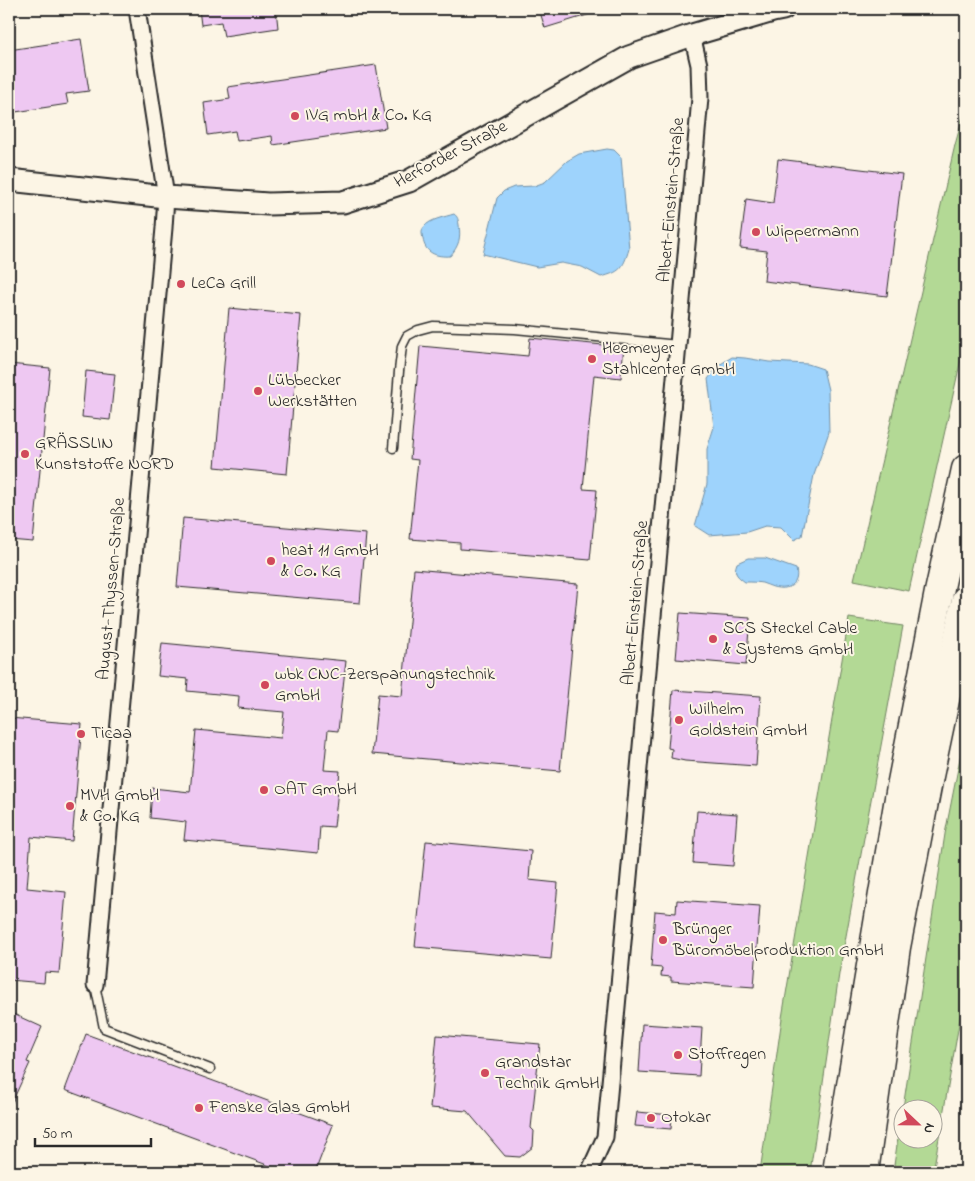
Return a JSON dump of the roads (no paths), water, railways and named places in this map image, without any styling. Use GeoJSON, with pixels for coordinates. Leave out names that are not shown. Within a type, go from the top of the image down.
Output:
{"type":"FeatureCollection","features":[{"type":"Feature","properties":{"kind":"highway"},"geometry":{"type":"LineString","coordinates":[[838,1172],[844,1124],[900,792],[939,592],[966,469]]}},
{"type":"Feature","properties":{"kind":"highway"},"geometry":{"type":"LineString","coordinates":[[864,1172],[896,947],[928,776],[966,600]]}},
{"type":"Feature","properties":{"kind":"street","name":"August-Thyssen-Straße"},"geometry":{"type":"LineString","coordinates":[[95,985],[166,197],[136,9]]}},
{"type":"Feature","properties":{"kind":"street","name":"Herforder Straße"},"geometry":{"type":"LineString","coordinates":[[9,180],[166,197],[268,204],[343,202],[409,181],[629,57],[692,35],[783,9]]}},
{"type":"Feature","properties":{"kind":"street","name":"Albert-Einstein-Straße"},"geometry":{"type":"LineString","coordinates":[[589,1172],[605,1137],[678,345],[700,98],[699,64],[692,35]]}},
{"type":"Feature","properties":{"kind":"lane"},"geometry":{"type":"LineString","coordinates":[[392,448],[402,346],[407,336],[418,330],[433,326],[515,329],[678,345]]}},
{"type":"Feature","properties":{"kind":"lane"},"geometry":{"type":"LineString","coordinates":[[95,985],[104,1028],[210,1069]]}},
{"type":"Feature","properties":{"kind":"water"},"geometry":{"type":"Polygon","coordinates":[[[607,149],[614,150],[621,157],[629,249],[620,269],[601,277],[582,267],[561,263],[537,267],[483,254],[497,198],[504,191],[514,187],[534,186],[545,182],[567,161],[579,154],[607,149]]]}},
{"type":"Feature","properties":{"kind":"water"},"geometry":{"type":"Polygon","coordinates":[[[454,214],[458,218],[459,242],[450,256],[440,256],[432,253],[424,244],[423,228],[434,220],[454,214]]]}},
{"type":"Feature","properties":{"kind":"water"},"geometry":{"type":"Polygon","coordinates":[[[732,357],[769,362],[808,364],[823,369],[828,390],[829,432],[814,475],[802,536],[794,540],[781,527],[765,526],[747,532],[709,535],[695,526],[707,484],[707,449],[714,427],[708,379],[719,365],[732,357]]]}},
{"type":"Feature","properties":{"kind":"water"},"geometry":{"type":"Polygon","coordinates":[[[748,558],[765,558],[796,569],[796,579],[792,586],[783,588],[745,582],[738,576],[735,569],[737,563],[748,558]]]}},
{"type":"Feature","properties":{"kind":"place","name":"IVG mbH & Co. KG"},"geometry":{"type":"Point","coordinates":[295,116]}},
{"type":"Feature","properties":{"kind":"place","name":"Wippermann"},"geometry":{"type":"Point","coordinates":[756,232]}},
{"type":"Feature","properties":{"kind":"place","name":"LeCa Grill"},"geometry":{"type":"Point","coordinates":[181,284]}},
{"type":"Feature","properties":{"kind":"place","name":"Heemeyer Stahlcenter GmbH"},"geometry":{"type":"Point","coordinates":[592,359]}},
{"type":"Feature","properties":{"kind":"place","name":"Lübbecker Werkstätten"},"geometry":{"type":"Point","coordinates":[258,391]}},
{"type":"Feature","properties":{"kind":"place","name":"GRÄSSLIN Kunststoffe NORD"},"geometry":{"type":"Point","coordinates":[25,454]}},
{"type":"Feature","properties":{"kind":"place","name":"heat 11 GmbH & Co. KG"},"geometry":{"type":"Point","coordinates":[271,561]}},
{"type":"Feature","properties":{"kind":"place","name":"SCS Steckel Cable & Systems GmbH"},"geometry":{"type":"Point","coordinates":[713,639]}},
{"type":"Feature","properties":{"kind":"place","name":"wbk CNC-Zerspanungstechnik GmbH"},"geometry":{"type":"Point","coordinates":[265,685]}},
{"type":"Feature","properties":{"kind":"place","name":"Wilhelm Goldstein GmbH"},"geometry":{"type":"Point","coordinates":[679,720]}},
{"type":"Feature","properties":{"kind":"place","name":"Ticaa"},"geometry":{"type":"Point","coordinates":[81,734]}},
{"type":"Feature","properties":{"kind":"place","name":"OAT GmbH"},"geometry":{"type":"Point","coordinates":[264,790]}},
{"type":"Feature","properties":{"kind":"place","name":"MVH GmbH & Co. KG"},"geometry":{"type":"Point","coordinates":[70,806]}},
{"type":"Feature","properties":{"kind":"place","name":"Brünger Büromöbelproduktion GmbH"},"geometry":{"type":"Point","coordinates":[663,940]}},
{"type":"Feature","properties":{"kind":"place","name":"Stoffregen"},"geometry":{"type":"Point","coordinates":[678,1055]}},
{"type":"Feature","properties":{"kind":"place","name":"Grandstar Technik GmbH"},"geometry":{"type":"Point","coordinates":[485,1073]}},
{"type":"Feature","properties":{"kind":"place","name":"Fenske Glas GmbH"},"geometry":{"type":"Point","coordinates":[199,1108]}},
{"type":"Feature","properties":{"kind":"place","name":"Otokar"},"geometry":{"type":"Point","coordinates":[651,1118]}}]}
